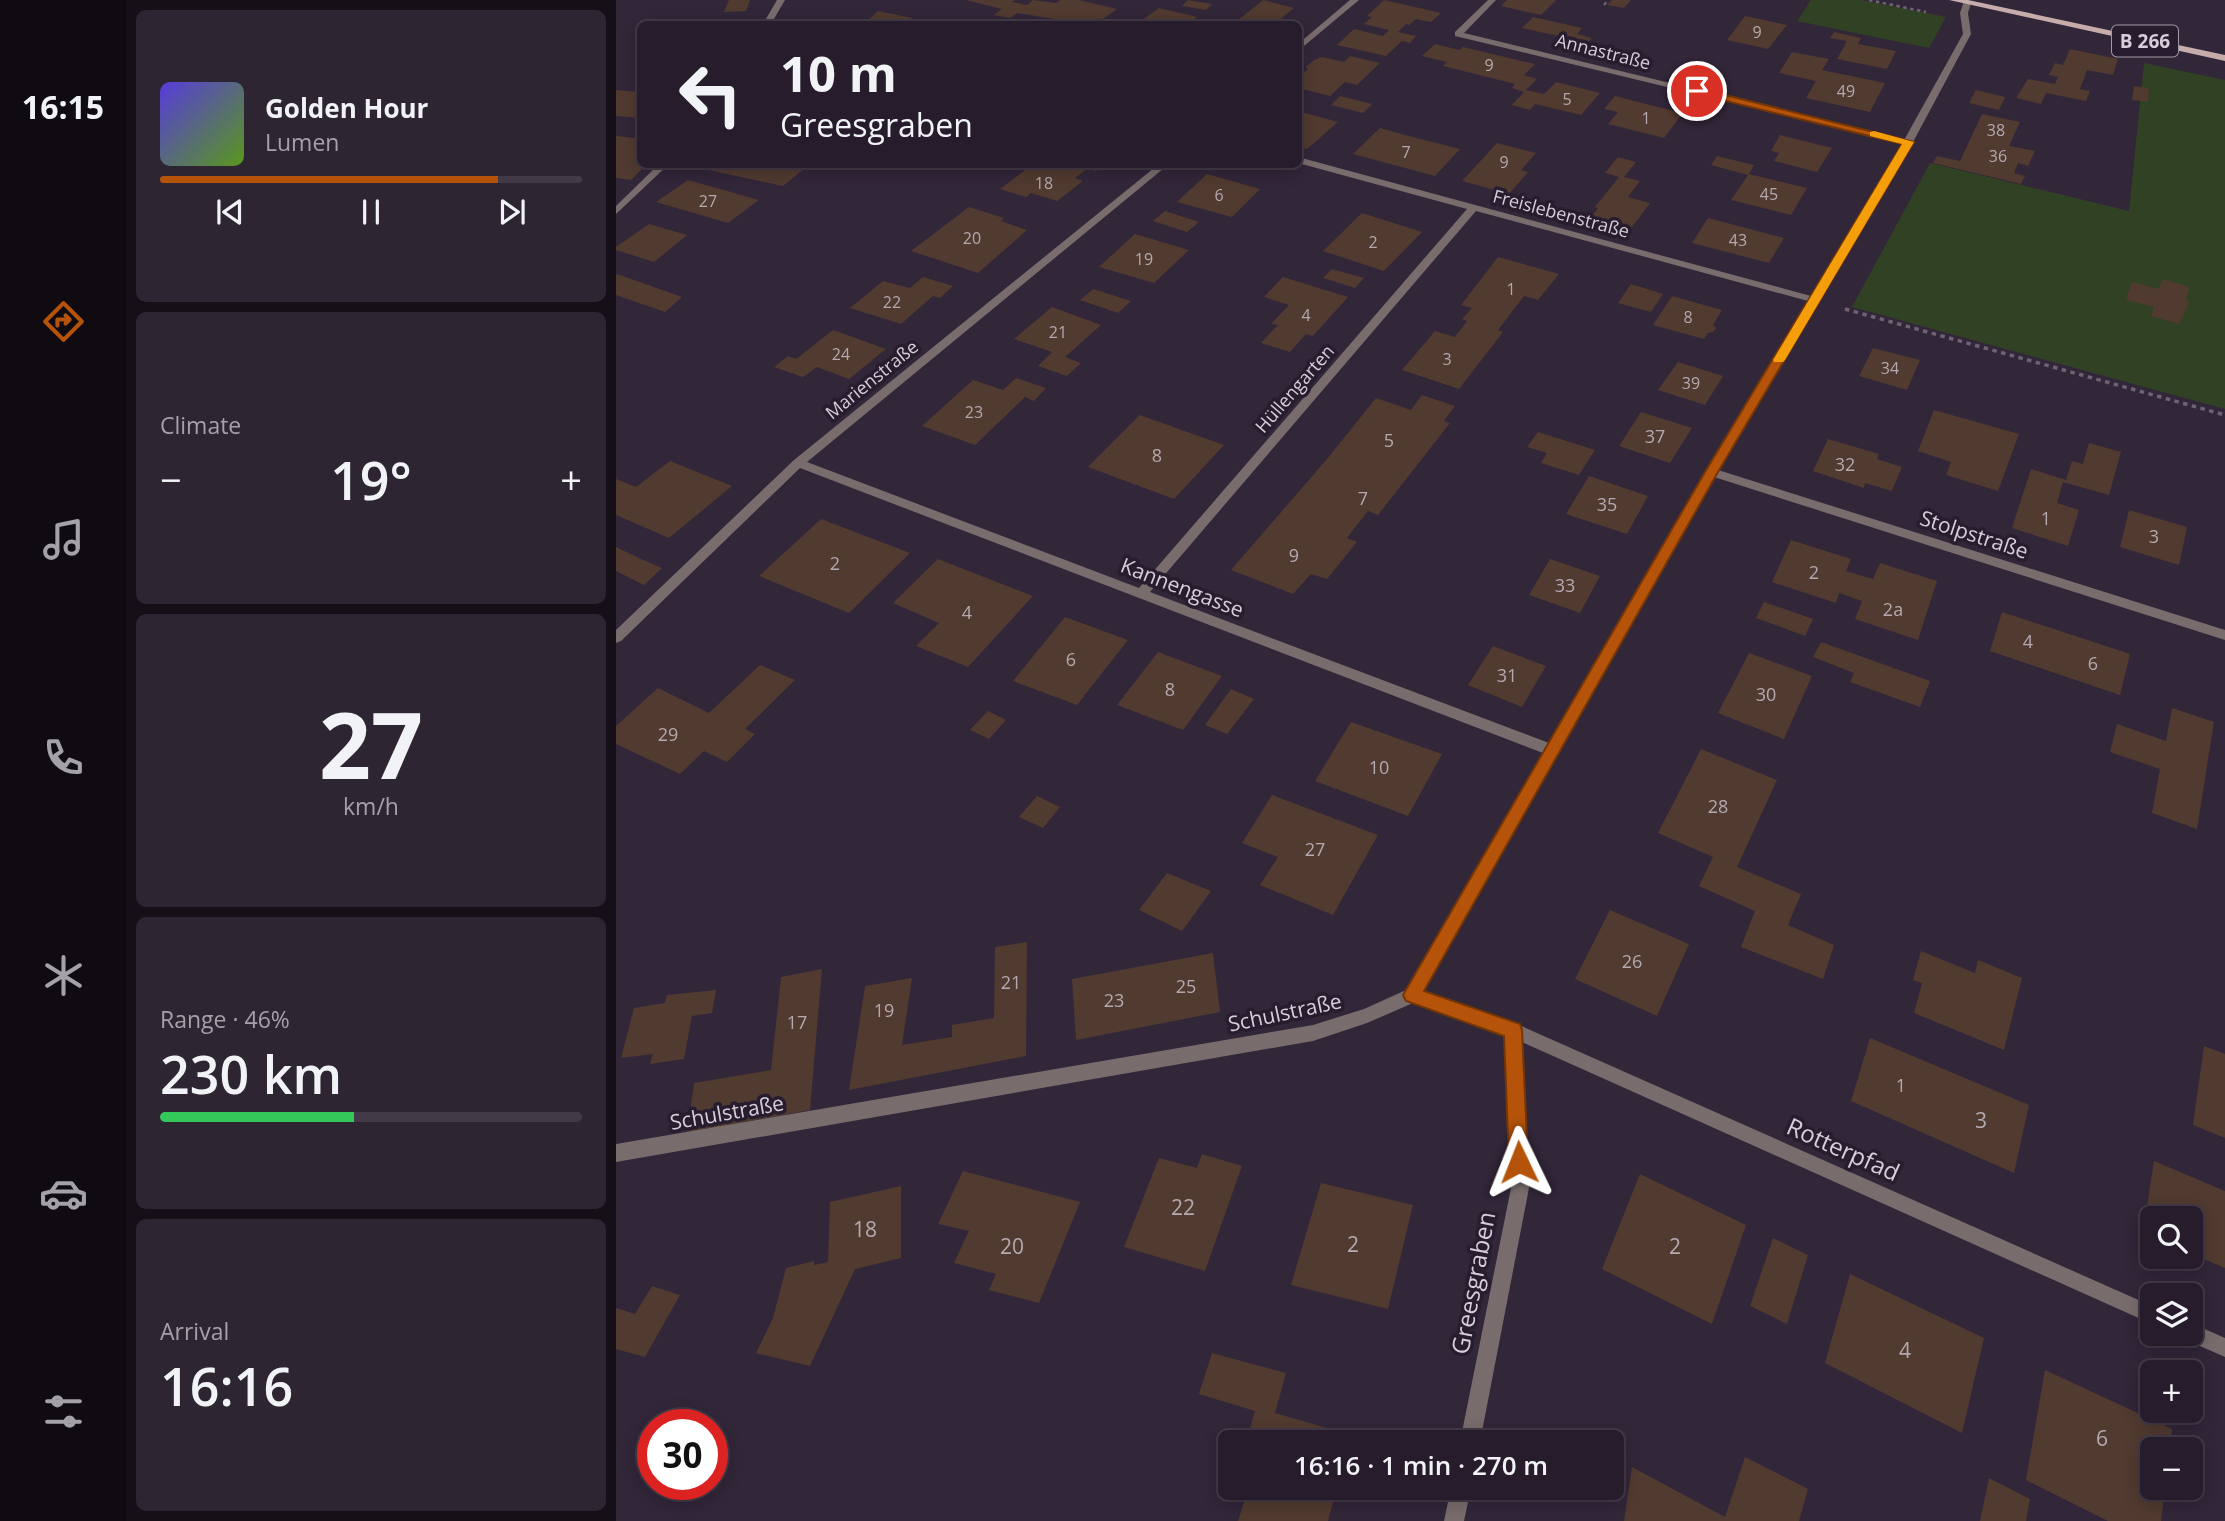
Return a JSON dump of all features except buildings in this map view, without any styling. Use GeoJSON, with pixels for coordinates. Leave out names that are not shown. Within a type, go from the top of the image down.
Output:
{"type":"FeatureCollection","features":[{"type":"Feature","properties":{"kind":"main road","name":"B 266"},"geometry":{"type":"LineString","coordinates":[[1961,1],[2225,58]]}},
{"type":"Feature","properties":{"kind":"street"},"geometry":{"type":"LineString","coordinates":[[768,21],[781,0]]}},
{"type":"Feature","properties":{"kind":"street"},"geometry":{"type":"LineString","coordinates":[[1302,46],[1355,0]]}},
{"type":"Feature","properties":{"kind":"street","name":"Annastraße"},"geometry":{"type":"LineString","coordinates":[[1492,0],[1458,34],[1908,142]]}},
{"type":"Feature","properties":{"kind":"street"},"geometry":{"type":"LineString","coordinates":[[1513,1030],[1412,995],[1712,472],[1908,142],[1967,34],[1961,1]]}},
{"type":"Feature","properties":{"kind":"street","name":"Freislebenstraße"},"geometry":{"type":"LineString","coordinates":[[1302,161],[1814,300]]}},
{"type":"Feature","properties":{"kind":"street"},"geometry":{"type":"LineString","coordinates":[[616,211],[662,168]]}},
{"type":"Feature","properties":{"kind":"street","name":"Marienstraße"},"geometry":{"type":"LineString","coordinates":[[616,638],[798,463],[1160,168]]}},
{"type":"Feature","properties":{"kind":"street","name":"Hüllengarten"},"geometry":{"type":"LineString","coordinates":[[1142,593],[1474,207]]}},
{"type":"Feature","properties":{"kind":"street","name":"Kannengasse"},"geometry":{"type":"LineString","coordinates":[[798,463],[1552,750]]}},
{"type":"Feature","properties":{"kind":"street","name":"Stolpstraße"},"geometry":{"type":"LineString","coordinates":[[1712,472],[2225,635]]}},
{"type":"Feature","properties":{"kind":"street","name":"Schulstraße"},"geometry":{"type":"LineString","coordinates":[[616,1153],[1313,1033],[1367,1016],[1412,995]]}},
{"type":"Feature","properties":{"kind":"street","name":"Rotterpfad"},"geometry":{"type":"LineString","coordinates":[[1513,1030],[2140,1310]]}},
{"type":"Feature","properties":{"kind":"street","name":"Greesgraben"},"geometry":{"type":"LineString","coordinates":[[1472,1430],[1520,1188],[1513,1030]]}},
{"type":"Feature","properties":{"kind":"street"},"geometry":{"type":"LineString","coordinates":[[2203,1338],[2225,1348]]}},
{"type":"Feature","properties":{"kind":"street"},"geometry":{"type":"LineString","coordinates":[[1454,1521],[1458,1500]]}},
{"type":"Feature","properties":{"kind":"path"},"geometry":{"type":"LineString","coordinates":[[1604,5],[1608,0]]}},
{"type":"Feature","properties":{"kind":"path"},"geometry":{"type":"LineString","coordinates":[[1869,0],[1966,21]]}},
{"type":"Feature","properties":{"kind":"path"},"geometry":{"type":"LineString","coordinates":[[1814,300],[2225,415]]}},
{"type":"Feature","properties":{"kind":"green space"},"geometry":{"type":"Polygon","coordinates":[[[1811,0],[1862,0],[1946,17],[1929,48],[1797,21],[1811,0]]]}},
{"type":"Feature","properties":{"kind":"green space"},"geometry":{"type":"Polygon","coordinates":[[[2144,63],[2225,80],[2225,409],[1852,307],[1930,163],[2129,211],[2144,63]]]}},
{"type":"Feature","properties":{"kind":"slow traffic"},"geometry":{"type":"LineString","coordinates":[[1779,360],[1908,142],[1874,134]]}},
{"type":"Feature","properties":{"kind":"route"},"geometry":{"type":"LineString","coordinates":[[1519,1162],[1513,1030],[1412,995],[1712,472],[1908,142],[1697,91]]}}]}
